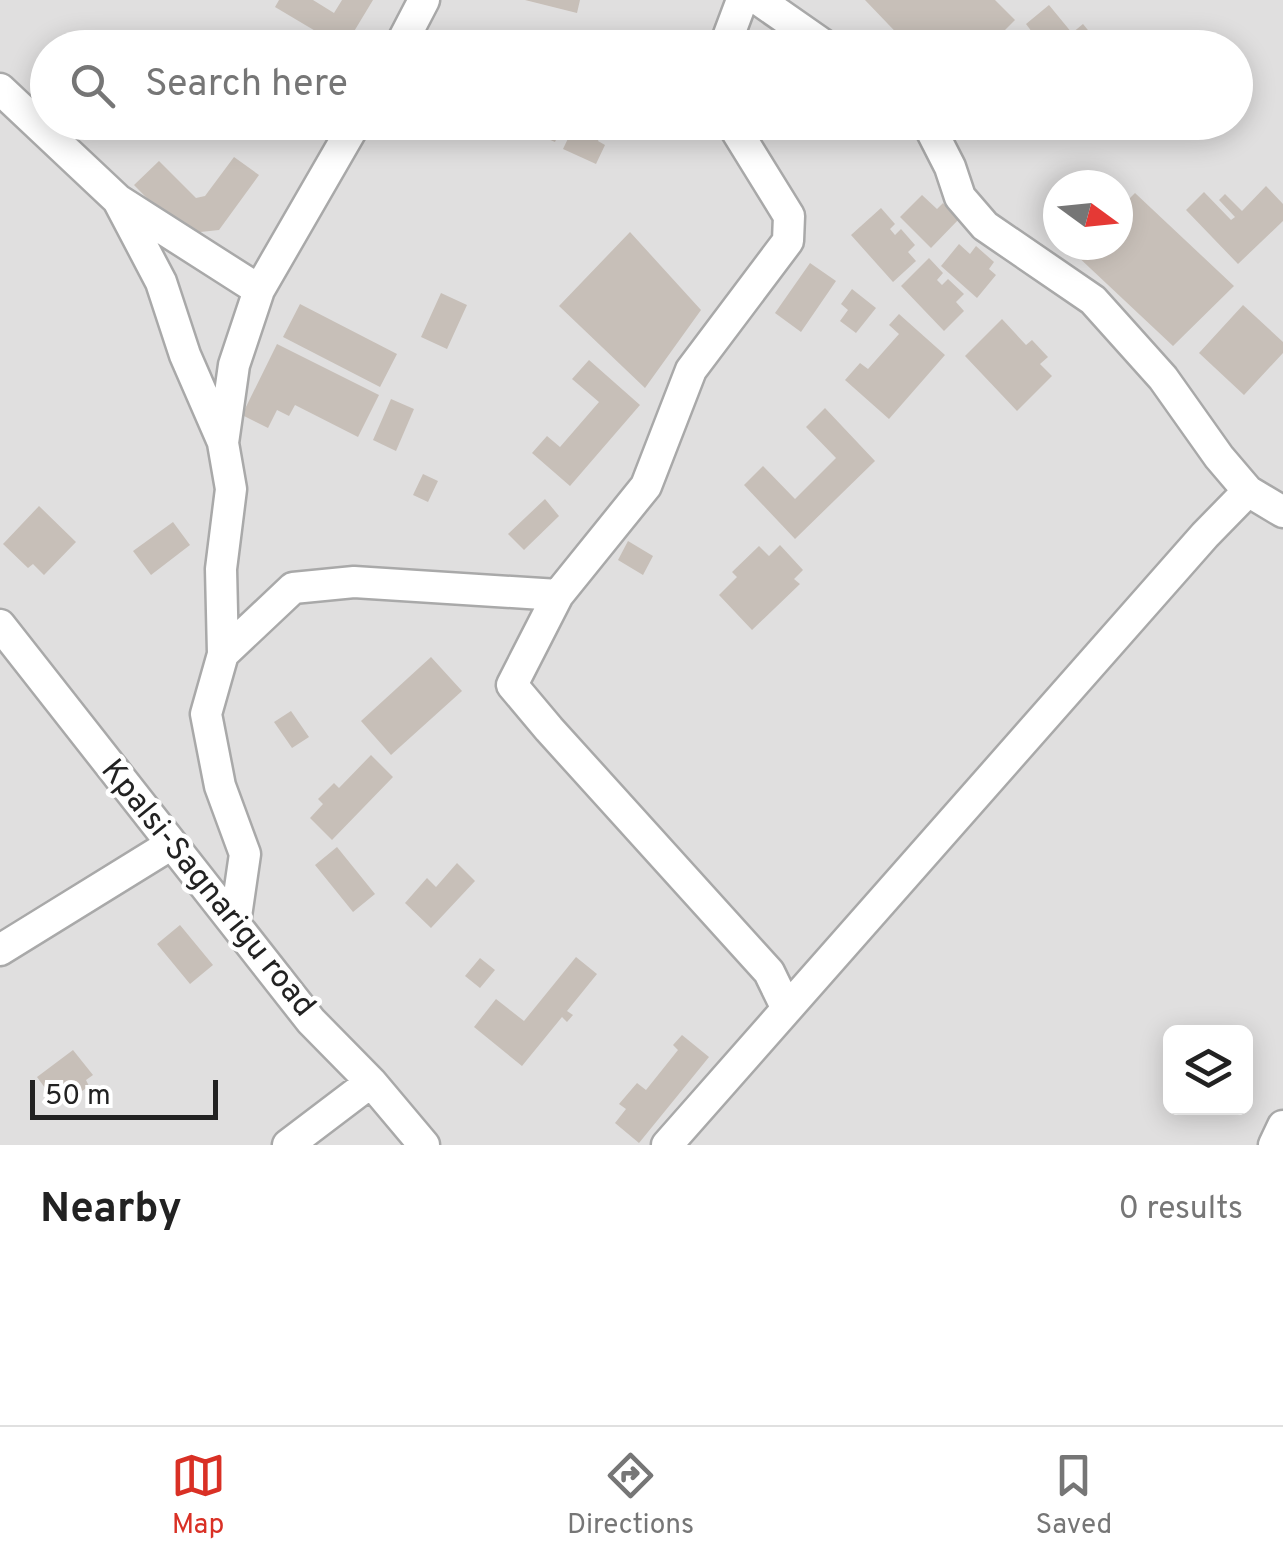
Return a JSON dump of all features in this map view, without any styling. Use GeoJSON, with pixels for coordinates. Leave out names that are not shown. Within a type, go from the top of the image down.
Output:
{"type":"FeatureCollection","features":[{"type":"Feature","properties":{"kind":"street"},"geometry":{"type":"LineString","coordinates":[[408,30],[424,0]]}},
{"type":"Feature","properties":{"kind":"street"},"geometry":{"type":"LineString","coordinates":[[731,30],[742,0]]}},
{"type":"Feature","properties":{"kind":"street"},"geometry":{"type":"LineString","coordinates":[[759,0],[802,30]]}},
{"type":"Feature","properties":{"kind":"street"},"geometry":{"type":"LineString","coordinates":[[0,89],[30,117]]}},
{"type":"Feature","properties":{"kind":"street"},"geometry":{"type":"LineString","coordinates":[[54,140],[118,200],[259,290]]}},
{"type":"Feature","properties":{"kind":"street"},"geometry":{"type":"LineString","coordinates":[[223,442],[234,365],[259,290],[346,140]]}},
{"type":"Feature","properties":{"kind":"street"},"geometry":{"type":"LineString","coordinates":[[742,140],[789,216],[788,241],[691,370],[646,486],[558,595],[512,685],[770,972],[787,1009]]}},
{"type":"Feature","properties":{"kind":"street"},"geometry":{"type":"LineString","coordinates":[[936,140],[960,197],[985,226],[1093,300],[1163,378],[1248,491],[1283,512]]}},
{"type":"Feature","properties":{"kind":"street"},"geometry":{"type":"LineString","coordinates":[[118,200],[160,282],[185,355],[223,442],[231,488],[221,568],[223,654],[206,714],[220,786],[244,854],[235,923]]}},
{"type":"Feature","properties":{"kind":"street"},"geometry":{"type":"LineString","coordinates":[[667,1145],[1248,491]]}},
{"type":"Feature","properties":{"kind":"street"},"geometry":{"type":"LineString","coordinates":[[223,654],[293,588],[354,582],[558,595]]}},
{"type":"Feature","properties":{"kind":"street","name":"Kpalsi-Sagnarigu road"},"geometry":{"type":"LineString","coordinates":[[0,625],[311,1021],[371,1082],[424,1145]]}},
{"type":"Feature","properties":{"kind":"street"},"geometry":{"type":"LineString","coordinates":[[0,950],[170,846]]}},
{"type":"Feature","properties":{"kind":"street"},"geometry":{"type":"LineString","coordinates":[[288,1145],[371,1082]]}},
{"type":"Feature","properties":{"kind":"street"},"geometry":{"type":"LineString","coordinates":[[1274,1145],[1283,1126]]}},
{"type":"Feature","properties":{"kind":"shaded area"},"geometry":{"type":"Polygon","coordinates":[[[0,0],[1283,0],[1283,1145],[0,1145],[0,0]]]}},
{"type":"Feature","properties":{"kind":"building"},"geometry":{"type":"Polygon","coordinates":[[[279,0],[313,0],[334,13],[342,0],[373,0],[355,30],[314,30],[275,7],[279,0]]]}},
{"type":"Feature","properties":{"kind":"building"},"geometry":{"type":"Polygon","coordinates":[[[525,0],[580,0],[577,13],[525,0]]]}},
{"type":"Feature","properties":{"kind":"building"},"geometry":{"type":"Polygon","coordinates":[[[865,0],[995,0],[1015,20],[1005,30],[894,30],[865,0]]]}},
{"type":"Feature","properties":{"kind":"building"},"geometry":{"type":"Polygon","coordinates":[[[1049,5],[1070,30],[1030,30],[1026,24],[1049,5]]]}},
{"type":"Feature","properties":{"kind":"building"},"geometry":{"type":"Polygon","coordinates":[[[567,140],[598,140],[605,145],[596,164],[563,149],[567,140]]]}},
{"type":"Feature","properties":{"kind":"building"},"geometry":{"type":"Polygon","coordinates":[[[234,157],[259,175],[219,230],[182,234],[134,185],[159,161],[196,198],[205,196],[234,157]]]}},
{"type":"Feature","properties":{"kind":"building"},"geometry":{"type":"Polygon","coordinates":[[[1266,186],[1283,204],[1283,221],[1238,264],[1186,210],[1204,192],[1231,220],[1235,217],[1219,200],[1225,194],[1242,211],[1266,186]]]}},
{"type":"Feature","properties":{"kind":"building"},"geometry":{"type":"Polygon","coordinates":[[[922,195],[937,209],[943,203],[959,219],[931,248],[900,217],[922,195]]]}},
{"type":"Feature","properties":{"kind":"building"},"geometry":{"type":"Polygon","coordinates":[[[1133,195],[1234,286],[1173,346],[1081,260],[1133,260],[1133,195]]]}},
{"type":"Feature","properties":{"kind":"building"},"geometry":{"type":"Polygon","coordinates":[[[881,208],[895,224],[890,229],[895,235],[901,229],[915,245],[908,252],[916,261],[893,282],[851,235],[881,208]]]}},
{"type":"Feature","properties":{"kind":"building"},"geometry":{"type":"Polygon","coordinates":[[[630,232],[701,310],[645,388],[559,306],[630,232]]]}},
{"type":"Feature","properties":{"kind":"building"},"geometry":{"type":"Polygon","coordinates":[[[959,244],[970,254],[976,246],[994,262],[989,269],[996,275],[977,298],[941,266],[959,244]]]}},
{"type":"Feature","properties":{"kind":"building"},"geometry":{"type":"Polygon","coordinates":[[[929,258],[943,273],[937,280],[942,285],[948,279],[964,294],[956,302],[964,311],[944,331],[901,286],[929,258]]]}},
{"type":"Feature","properties":{"kind":"building"},"geometry":{"type":"Polygon","coordinates":[[[810,263],[836,281],[801,332],[775,313],[810,263]]]}},
{"type":"Feature","properties":{"kind":"building"},"geometry":{"type":"Polygon","coordinates":[[[852,289],[876,308],[856,333],[840,321],[848,310],[841,304],[852,289]]]}},
{"type":"Feature","properties":{"kind":"building"},"geometry":{"type":"Polygon","coordinates":[[[441,293],[467,305],[447,349],[421,337],[441,293]]]}},
{"type":"Feature","properties":{"kind":"building"},"geometry":{"type":"Polygon","coordinates":[[[300,304],[397,354],[380,387],[283,337],[300,304]]]}},
{"type":"Feature","properties":{"kind":"building"},"geometry":{"type":"Polygon","coordinates":[[[1243,305],[1283,342],[1283,353],[1244,395],[1199,353],[1243,305]]]}},
{"type":"Feature","properties":{"kind":"building"},"geometry":{"type":"Polygon","coordinates":[[[899,314],[945,355],[889,419],[845,380],[860,363],[868,369],[899,334],[889,325],[899,314]]]}},
{"type":"Feature","properties":{"kind":"building"},"geometry":{"type":"Polygon","coordinates":[[[1002,319],[1026,345],[1032,340],[1048,357],[1040,364],[1052,376],[1017,411],[965,356],[1002,319]]]}},
{"type":"Feature","properties":{"kind":"building"},"geometry":{"type":"Polygon","coordinates":[[[277,344],[379,395],[358,437],[295,405],[289,416],[277,410],[268,428],[242,415],[277,344]]]}},
{"type":"Feature","properties":{"kind":"building"},"geometry":{"type":"Polygon","coordinates":[[[589,360],[640,405],[570,486],[532,453],[547,436],[560,447],[599,402],[572,379],[589,360]]]}},
{"type":"Feature","properties":{"kind":"building"},"geometry":{"type":"Polygon","coordinates":[[[391,399],[414,409],[396,451],[373,440],[391,399]]]}},
{"type":"Feature","properties":{"kind":"building"},"geometry":{"type":"Polygon","coordinates":[[[825,408],[875,461],[795,539],[744,485],[763,466],[795,499],[836,458],[806,427],[825,408]]]}},
{"type":"Feature","properties":{"kind":"building"},"geometry":{"type":"Polygon","coordinates":[[[423,474],[438,481],[428,502],[413,495],[423,474]]]}},
{"type":"Feature","properties":{"kind":"building"},"geometry":{"type":"Polygon","coordinates":[[[545,499],[559,516],[524,550],[508,534],[545,499]]]}},
{"type":"Feature","properties":{"kind":"building"},"geometry":{"type":"Polygon","coordinates":[[[39,506],[76,542],[44,575],[33,564],[28,568],[3,544],[39,506]]]}},
{"type":"Feature","properties":{"kind":"building"},"geometry":{"type":"Polygon","coordinates":[[[173,522],[190,545],[151,575],[133,551],[173,522]]]}},
{"type":"Feature","properties":{"kind":"building"},"geometry":{"type":"Polygon","coordinates":[[[628,541],[653,556],[643,575],[618,560],[628,541]]]}},
{"type":"Feature","properties":{"kind":"building"},"geometry":{"type":"Polygon","coordinates":[[[780,545],[803,570],[794,579],[800,584],[752,630],[719,595],[737,577],[732,572],[759,546],[769,556],[780,545]]]}},
{"type":"Feature","properties":{"kind":"building"},"geometry":{"type":"Polygon","coordinates":[[[431,657],[462,691],[391,755],[361,721],[431,657]]]}},
{"type":"Feature","properties":{"kind":"building"},"geometry":{"type":"Polygon","coordinates":[[[291,711],[309,737],[292,748],[274,722],[291,711]]]}},
{"type":"Feature","properties":{"kind":"building"},"geometry":{"type":"Polygon","coordinates":[[[371,755],[393,777],[332,840],[310,818],[323,804],[318,799],[334,783],[339,788],[371,755]]]}},
{"type":"Feature","properties":{"kind":"building"},"geometry":{"type":"Polygon","coordinates":[[[337,847],[375,894],[353,912],[315,865],[337,847]]]}},
{"type":"Feature","properties":{"kind":"building"},"geometry":{"type":"Polygon","coordinates":[[[457,863],[475,881],[431,928],[405,903],[427,878],[436,887],[457,863]]]}},
{"type":"Feature","properties":{"kind":"building"},"geometry":{"type":"Polygon","coordinates":[[[180,925],[213,965],[190,984],[157,944],[180,925]]]}},
{"type":"Feature","properties":{"kind":"building"},"geometry":{"type":"Polygon","coordinates":[[[576,957],[597,974],[567,1011],[573,1015],[567,1022],[562,1017],[522,1066],[474,1027],[496,999],[524,1021],[576,957]]]}},
{"type":"Feature","properties":{"kind":"building"},"geometry":{"type":"Polygon","coordinates":[[[480,958],[495,970],[480,988],[465,976],[480,958]]]}},
{"type":"Feature","properties":{"kind":"building"},"geometry":{"type":"Polygon","coordinates":[[[682,1035],[709,1057],[639,1143],[615,1123],[626,1109],[619,1104],[637,1083],[646,1090],[678,1050],[673,1045],[682,1035]]]}},
{"type":"Feature","properties":{"kind":"building"},"geometry":{"type":"Polygon","coordinates":[[[73,1050],[93,1075],[86,1080],[89,1086],[82,1091],[79,1086],[71,1092],[76,1099],[69,1104],[64,1097],[56,1103],[37,1077],[73,1050]]]}}]}
